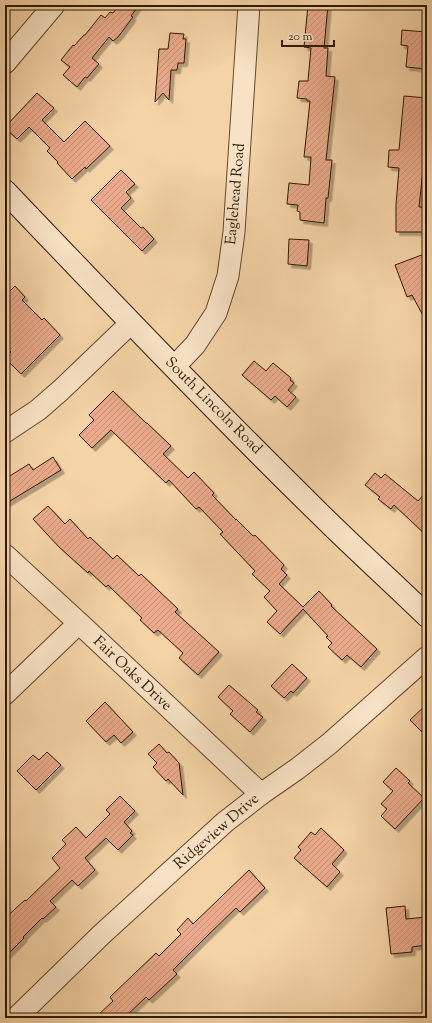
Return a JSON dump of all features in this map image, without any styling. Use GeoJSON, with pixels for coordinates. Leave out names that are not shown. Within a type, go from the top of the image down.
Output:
{"type":"FeatureCollection","features":[{"type":"Feature","properties":{"kind":"street"},"geometry":{"type":"LineString","coordinates":[[5,64],[54,5]]}},
{"type":"Feature","properties":{"kind":"street","name":"Eaglehead Road"},"geometry":{"type":"LineString","coordinates":[[174,367],[195,345],[216,313],[228,276],[234,232],[249,5]]}},
{"type":"Feature","properties":{"kind":"street","name":"South Lincoln Road"},"geometry":{"type":"LineString","coordinates":[[5,191],[174,367],[318,512],[427,616]]}},
{"type":"Feature","properties":{"kind":"street"},"geometry":{"type":"LineString","coordinates":[[5,432],[38,410],[131,323]]}},
{"type":"Feature","properties":{"kind":"street","name":"Fair Oaks Drive"},"geometry":{"type":"LineString","coordinates":[[5,555],[261,794]]}},
{"type":"Feature","properties":{"kind":"street"},"geometry":{"type":"LineString","coordinates":[[5,694],[79,624]]}},
{"type":"Feature","properties":{"kind":"street","name":"Ridgeview Drive"},"geometry":{"type":"LineString","coordinates":[[16,1018],[101,935],[225,822],[329,744],[427,657]]}},
{"type":"Feature","properties":{"kind":"building"},"geometry":{"type":"Polygon","coordinates":[[[119,5],[139,5],[131,16],[133,17],[118,37],[113,41],[109,37],[92,58],[99,64],[77,87],[63,75],[70,67],[61,60],[73,45],[74,46],[85,35],[101,15],[105,18],[110,12],[113,13],[119,5]]]}},
{"type":"Feature","properties":{"kind":"building"},"geometry":{"type":"Polygon","coordinates":[[[308,5],[328,5],[324,48],[328,48],[326,76],[335,77],[326,160],[332,160],[324,223],[300,220],[300,212],[297,211],[298,205],[287,204],[289,183],[309,185],[311,157],[304,157],[310,101],[307,101],[307,99],[297,98],[299,81],[308,81],[311,48],[304,47],[308,5]]]}},
{"type":"Feature","properties":{"kind":"building"},"geometry":{"type":"Polygon","coordinates":[[[402,30],[427,32],[427,69],[406,67],[408,46],[401,45],[402,30]]]}},
{"type":"Feature","properties":{"kind":"building"},"geometry":{"type":"Polygon","coordinates":[[[170,33],[184,34],[183,39],[186,39],[184,63],[178,63],[177,70],[171,70],[169,100],[163,93],[155,102],[159,49],[168,49],[170,33]]]}},
{"type":"Feature","properties":{"kind":"building"},"geometry":{"type":"Polygon","coordinates":[[[37,93],[54,108],[42,120],[64,142],[85,121],[110,146],[86,169],[85,167],[72,179],[47,151],[50,148],[29,127],[17,139],[5,128],[37,93]]]}},
{"type":"Feature","properties":{"kind":"building"},"geometry":{"type":"Polygon","coordinates":[[[404,96],[427,98],[424,153],[427,153],[427,171],[423,170],[419,207],[426,207],[426,232],[396,232],[396,205],[399,168],[388,167],[389,150],[399,150],[404,96]]]}},
{"type":"Feature","properties":{"kind":"building"},"geometry":{"type":"Polygon","coordinates":[[[121,170],[135,184],[126,192],[131,198],[121,208],[141,228],[143,227],[154,239],[142,251],[91,200],[121,170]]]}},
{"type":"Feature","properties":{"kind":"building"},"geometry":{"type":"Polygon","coordinates":[[[289,239],[309,240],[307,266],[288,264],[289,239]]]}},
{"type":"Feature","properties":{"kind":"building"},"geometry":{"type":"Polygon","coordinates":[[[427,253],[427,323],[412,295],[407,297],[395,265],[427,253]]]}},
{"type":"Feature","properties":{"kind":"building"},"geometry":{"type":"Polygon","coordinates":[[[15,286],[25,297],[22,300],[42,320],[44,318],[60,335],[21,374],[5,358],[11,352],[5,346],[5,296],[15,286]]]}},
{"type":"Feature","properties":{"kind":"building"},"geometry":{"type":"Polygon","coordinates":[[[254,361],[266,371],[273,363],[291,378],[290,380],[294,383],[288,390],[296,397],[287,407],[275,396],[271,400],[242,375],[254,361]]]}},
{"type":"Feature","properties":{"kind":"building"},"geometry":{"type":"Polygon","coordinates":[[[113,391],[171,446],[163,454],[188,478],[194,472],[214,493],[212,495],[236,520],[253,536],[255,535],[284,565],[281,569],[287,575],[279,584],[303,607],[319,591],[332,605],[331,606],[377,649],[361,667],[347,655],[342,660],[328,647],[332,643],[326,637],[328,636],[303,609],[280,634],[267,622],[277,611],[264,597],[270,591],[252,574],[255,571],[220,534],[223,532],[199,507],[196,509],[169,480],[166,483],[111,430],[92,448],[79,435],[94,420],[89,415],[113,391]]]}},
{"type":"Feature","properties":{"kind":"building"},"geometry":{"type":"Polygon","coordinates":[[[53,457],[61,470],[5,504],[5,479],[29,464],[33,470],[53,457]]]}},
{"type":"Feature","properties":{"kind":"building"},"geometry":{"type":"Polygon","coordinates":[[[375,473],[381,478],[385,474],[418,501],[427,491],[427,536],[394,505],[391,509],[378,499],[380,497],[365,485],[375,473]]]}},
{"type":"Feature","properties":{"kind":"building"},"geometry":{"type":"Polygon","coordinates":[[[48,506],[65,524],[70,519],[88,539],[90,537],[113,559],[117,555],[139,576],[141,574],[178,609],[175,612],[219,652],[198,675],[179,658],[183,653],[158,630],[154,633],[140,620],[142,618],[108,585],[106,587],[89,571],[88,573],[59,547],[33,519],[48,506]]]}},
{"type":"Feature","properties":{"kind":"building"},"geometry":{"type":"Polygon","coordinates":[[[292,664],[307,678],[293,693],[291,691],[284,698],[271,686],[292,664]]]}},
{"type":"Feature","properties":{"kind":"building"},"geometry":{"type":"Polygon","coordinates":[[[229,685],[258,710],[256,712],[263,717],[250,732],[230,714],[233,711],[218,697],[229,685]]]}},
{"type":"Feature","properties":{"kind":"building"},"geometry":{"type":"Polygon","coordinates":[[[105,702],[133,732],[121,743],[114,735],[106,742],[86,721],[105,702]]]}},
{"type":"Feature","properties":{"kind":"building"},"geometry":{"type":"Polygon","coordinates":[[[427,704],[427,737],[410,720],[427,704]]]}},
{"type":"Feature","properties":{"kind":"building"},"geometry":{"type":"Polygon","coordinates":[[[159,744],[179,763],[183,795],[168,779],[166,781],[153,767],[157,763],[148,754],[159,744]]]}},
{"type":"Feature","properties":{"kind":"building"},"geometry":{"type":"Polygon","coordinates":[[[47,752],[61,765],[36,790],[17,771],[33,755],[39,760],[47,752]]]}},
{"type":"Feature","properties":{"kind":"building"},"geometry":{"type":"Polygon","coordinates":[[[396,768],[410,781],[408,783],[424,798],[395,829],[381,816],[387,809],[381,804],[393,791],[383,782],[396,768]]]}},
{"type":"Feature","properties":{"kind":"building"},"geometry":{"type":"Polygon","coordinates":[[[120,796],[135,811],[124,822],[132,831],[130,833],[133,835],[118,850],[106,838],[85,858],[95,870],[78,886],[72,880],[50,901],[56,907],[43,919],[42,918],[5,957],[5,918],[25,900],[26,901],[60,868],[52,858],[66,844],[62,840],[76,827],[86,838],[110,814],[106,810],[120,796]]]}},
{"type":"Feature","properties":{"kind":"building"},"geometry":{"type":"Polygon","coordinates":[[[321,828],[344,850],[332,864],[340,872],[327,887],[294,858],[301,850],[298,847],[311,832],[315,835],[321,828]]]}},
{"type":"Feature","properties":{"kind":"building"},"geometry":{"type":"Polygon","coordinates":[[[249,870],[265,888],[240,912],[236,908],[206,937],[173,970],[177,974],[149,1000],[146,997],[124,1018],[95,1018],[113,1001],[110,997],[156,953],[159,956],[181,934],[177,930],[188,918],[193,924],[249,870]]]}},
{"type":"Feature","properties":{"kind":"building"},"geometry":{"type":"Polygon","coordinates":[[[405,906],[406,919],[427,917],[427,945],[412,947],[412,952],[391,954],[386,908],[405,906]]]}}]}
